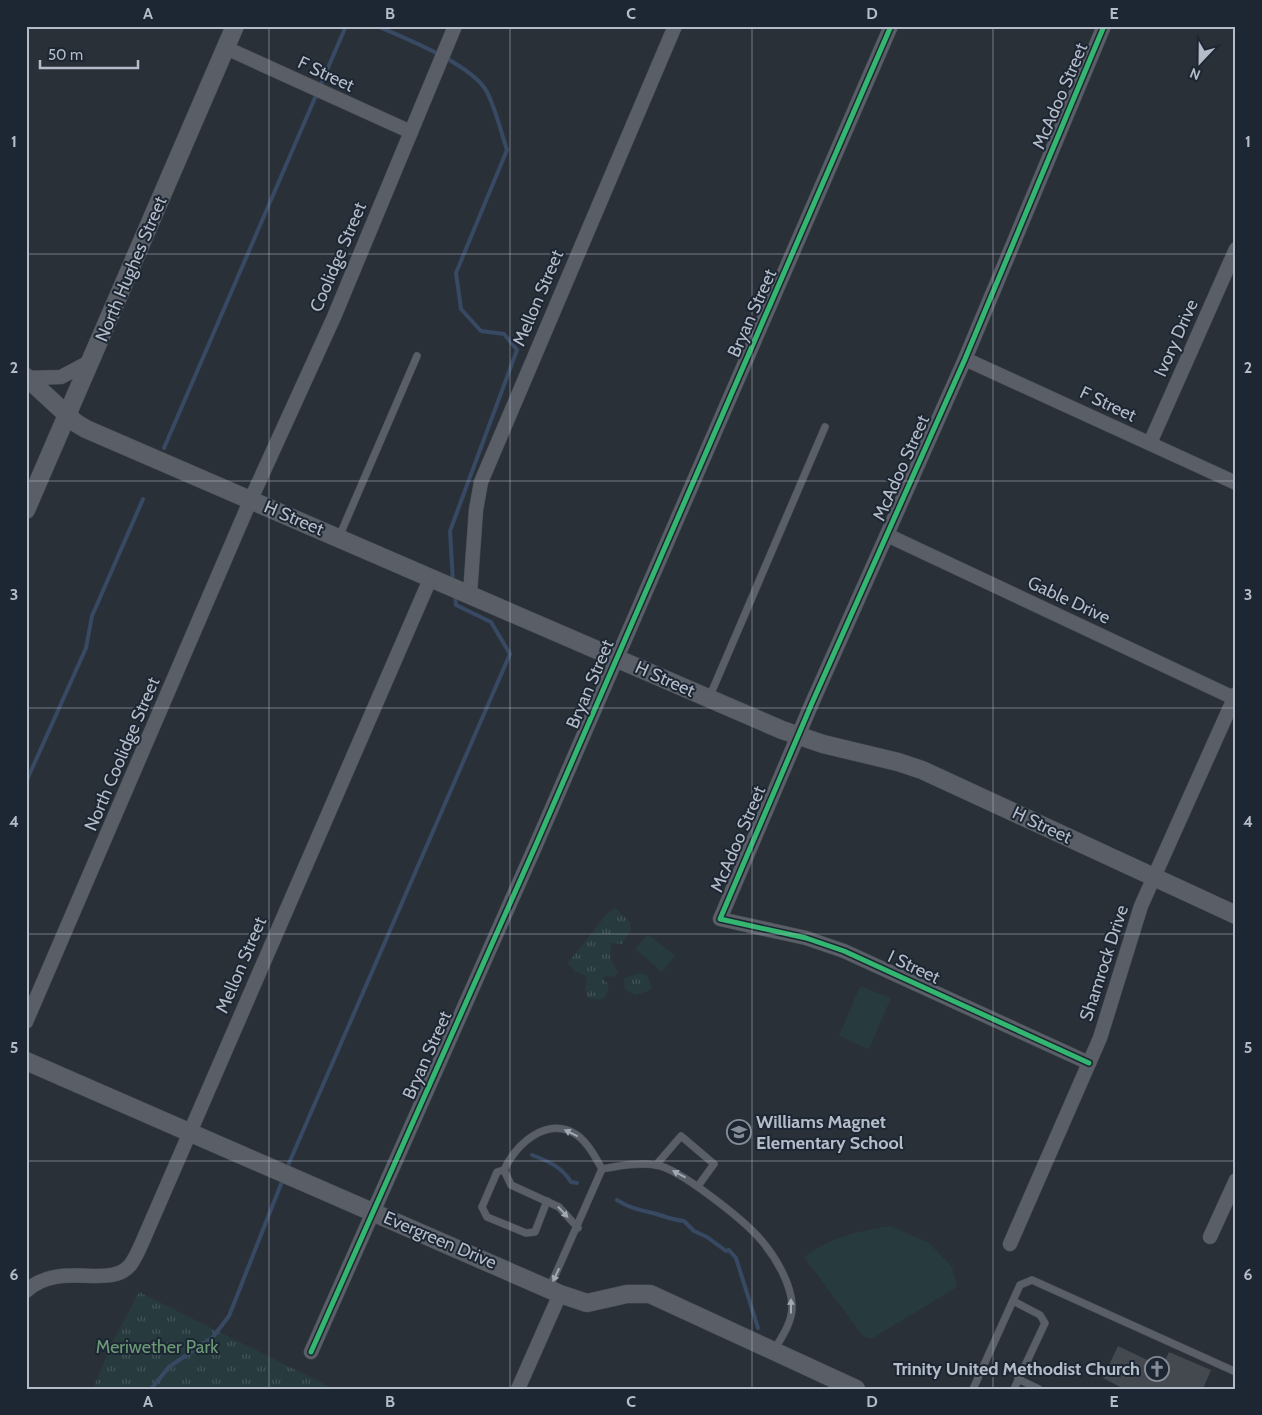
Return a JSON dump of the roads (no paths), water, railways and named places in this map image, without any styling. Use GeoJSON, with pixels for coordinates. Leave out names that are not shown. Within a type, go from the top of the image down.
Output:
{"type":"FeatureCollection","features":[{"type":"Feature","properties":{"kind":"street","name":"North Hughes Street"},"geometry":{"type":"LineString","coordinates":[[26,510],[92,361],[235,26]]}},
{"type":"Feature","properties":{"kind":"street","name":"Coolidge Street"},"geometry":{"type":"LineString","coordinates":[[251,499],[334,317],[455,26]]}},
{"type":"Feature","properties":{"kind":"street","name":"Mellon Street"},"geometry":{"type":"LineString","coordinates":[[466,592],[481,482],[675,26]]}},
{"type":"Feature","properties":{"kind":"street","name":"Bryan Street"},"geometry":{"type":"LineString","coordinates":[[312,1352],[617,658],[891,26]]}},
{"type":"Feature","properties":{"kind":"street","name":"McAdoo Street"},"geometry":{"type":"LineString","coordinates":[[720,919],[798,735],[965,358],[1104,26]]}},
{"type":"Feature","properties":{"kind":"street","name":"F Street"},"geometry":{"type":"LineString","coordinates":[[226,48],[411,132]]}},
{"type":"Feature","properties":{"kind":"street","name":"Ivory Drive"},"geometry":{"type":"LineString","coordinates":[[1150,443],[1236,249]]}},
{"type":"Feature","properties":{"kind":"street","name":"F Street"},"geometry":{"type":"LineString","coordinates":[[965,358],[1236,483]]}},
{"type":"Feature","properties":{"kind":"street","name":"H Street"},"geometry":{"type":"LineString","coordinates":[[27,378],[61,377],[92,361]]}},
{"type":"Feature","properties":{"kind":"street","name":"H Street"},"geometry":{"type":"LineString","coordinates":[[27,378],[68,416],[86,429],[798,735],[823,744],[898,762],[922,770],[1236,915]]}},
{"type":"Feature","properties":{"kind":"street","name":"North Coolidge Street"},"geometry":{"type":"LineString","coordinates":[[26,1022],[251,499]]}},
{"type":"Feature","properties":{"kind":"street","name":"Gable Drive"},"geometry":{"type":"LineString","coordinates":[[887,535],[1235,697]]}},
{"type":"Feature","properties":{"kind":"street","name":"Mellon Street"},"geometry":{"type":"LineString","coordinates":[[26,1291],[40,1281],[59,1275],[109,1276],[124,1271],[131,1264],[435,579]]}},
{"type":"Feature","properties":{"kind":"street","name":"Shamrock Drive"},"geometry":{"type":"LineString","coordinates":[[1010,1244],[1089,1063],[1109,1011],[1135,921],[1235,697]]}},
{"type":"Feature","properties":{"kind":"street","name":"I Street"},"geometry":{"type":"LineString","coordinates":[[720,919],[806,938],[844,951],[1089,1063]]}},
{"type":"Feature","properties":{"kind":"street","name":"Evergreen Drive"},"geometry":{"type":"LineString","coordinates":[[26,1061],[555,1292],[587,1303],[627,1294],[650,1294],[856,1389]]}},
{"type":"Feature","properties":{"kind":"street"},"geometry":{"type":"LineString","coordinates":[[1210,1237],[1236,1180]]}},
{"type":"Feature","properties":{"kind":"street"},"geometry":{"type":"LineString","coordinates":[[518,1389],[555,1292]]}},
{"type":"Feature","properties":{"kind":"lane"},"geometry":{"type":"LineString","coordinates":[[339,537],[417,356]]}},
{"type":"Feature","properties":{"kind":"lane"},"geometry":{"type":"LineString","coordinates":[[709,698],[824,428]]}},
{"type":"Feature","properties":{"kind":"lane"},"geometry":{"type":"LineString","coordinates":[[547,1201],[535,1232],[526,1233],[487,1217],[482,1207],[497,1172],[504,1170],[510,1157],[522,1142],[545,1130],[560,1129],[576,1135],[592,1152],[602,1169]]}},
{"type":"Feature","properties":{"kind":"lane"},"geometry":{"type":"LineString","coordinates":[[656,1165],[681,1136],[714,1164],[698,1186]]}},
{"type":"Feature","properties":{"kind":"lane"},"geometry":{"type":"LineString","coordinates":[[602,1169],[656,1165],[678,1173],[698,1186],[761,1239],[790,1293],[792,1313],[784,1334],[773,1351]]}},
{"type":"Feature","properties":{"kind":"lane"},"geometry":{"type":"LineString","coordinates":[[555,1292],[602,1169]]}},
{"type":"Feature","properties":{"kind":"lane"},"geometry":{"type":"LineString","coordinates":[[504,1170],[511,1184],[559,1207],[578,1228]]}},
{"type":"Feature","properties":{"kind":"lane"},"geometry":{"type":"LineString","coordinates":[[973,1389],[1020,1285],[1032,1280],[1236,1372]]}},
{"type":"Feature","properties":{"kind":"lane"},"geometry":{"type":"LineString","coordinates":[[1013,1301],[1040,1315],[1044,1318],[1045,1323],[1014,1389]]}},
{"type":"Feature","properties":{"kind":"lane"},"geometry":{"type":"LineString","coordinates":[[1018,1379],[1038,1389]]}},
{"type":"Feature","properties":{"kind":"waterway"},"geometry":{"type":"LineString","coordinates":[[164,448],[346,26]]}},
{"type":"Feature","properties":{"kind":"waterway"},"geometry":{"type":"LineString","coordinates":[[377,26],[437,53],[468,72],[479,82],[490,99],[507,150],[456,273],[461,309],[481,331],[504,334],[517,350],[450,531],[453,582]]}},
{"type":"Feature","properties":{"kind":"waterway"},"geometry":{"type":"LineString","coordinates":[[26,782],[86,648],[92,616],[143,499]]}},
{"type":"Feature","properties":{"kind":"waterway"},"geometry":{"type":"LineString","coordinates":[[286,1170],[510,654],[491,622],[456,605],[455,593]]}},
{"type":"Feature","properties":{"kind":"waterway"},"geometry":{"type":"LineString","coordinates":[[532,1155],[554,1165],[571,1182],[577,1183]]}},
{"type":"Feature","properties":{"kind":"waterway"},"geometry":{"type":"LineString","coordinates":[[151,1389],[169,1367],[213,1337],[229,1316],[283,1179]]}},
{"type":"Feature","properties":{"kind":"waterway"},"geometry":{"type":"LineString","coordinates":[[617,1200],[635,1208],[684,1221],[694,1231],[707,1237],[726,1251],[729,1250],[736,1258],[758,1328]]}},
{"type":"Feature","properties":{"kind":"place","name":"Williams Magnet Elementary School"},"geometry":{"type":"Point","coordinates":[739,1132]}},
{"type":"Feature","properties":{"kind":"place","name":"Trinity United Methodist Church"},"geometry":{"type":"Point","coordinates":[1157,1369]}},
{"type":"Feature","properties":{"kind":"park label","name":"Meriwether Park"},"geometry":{"type":"Point","coordinates":[157,1347]}}]}
